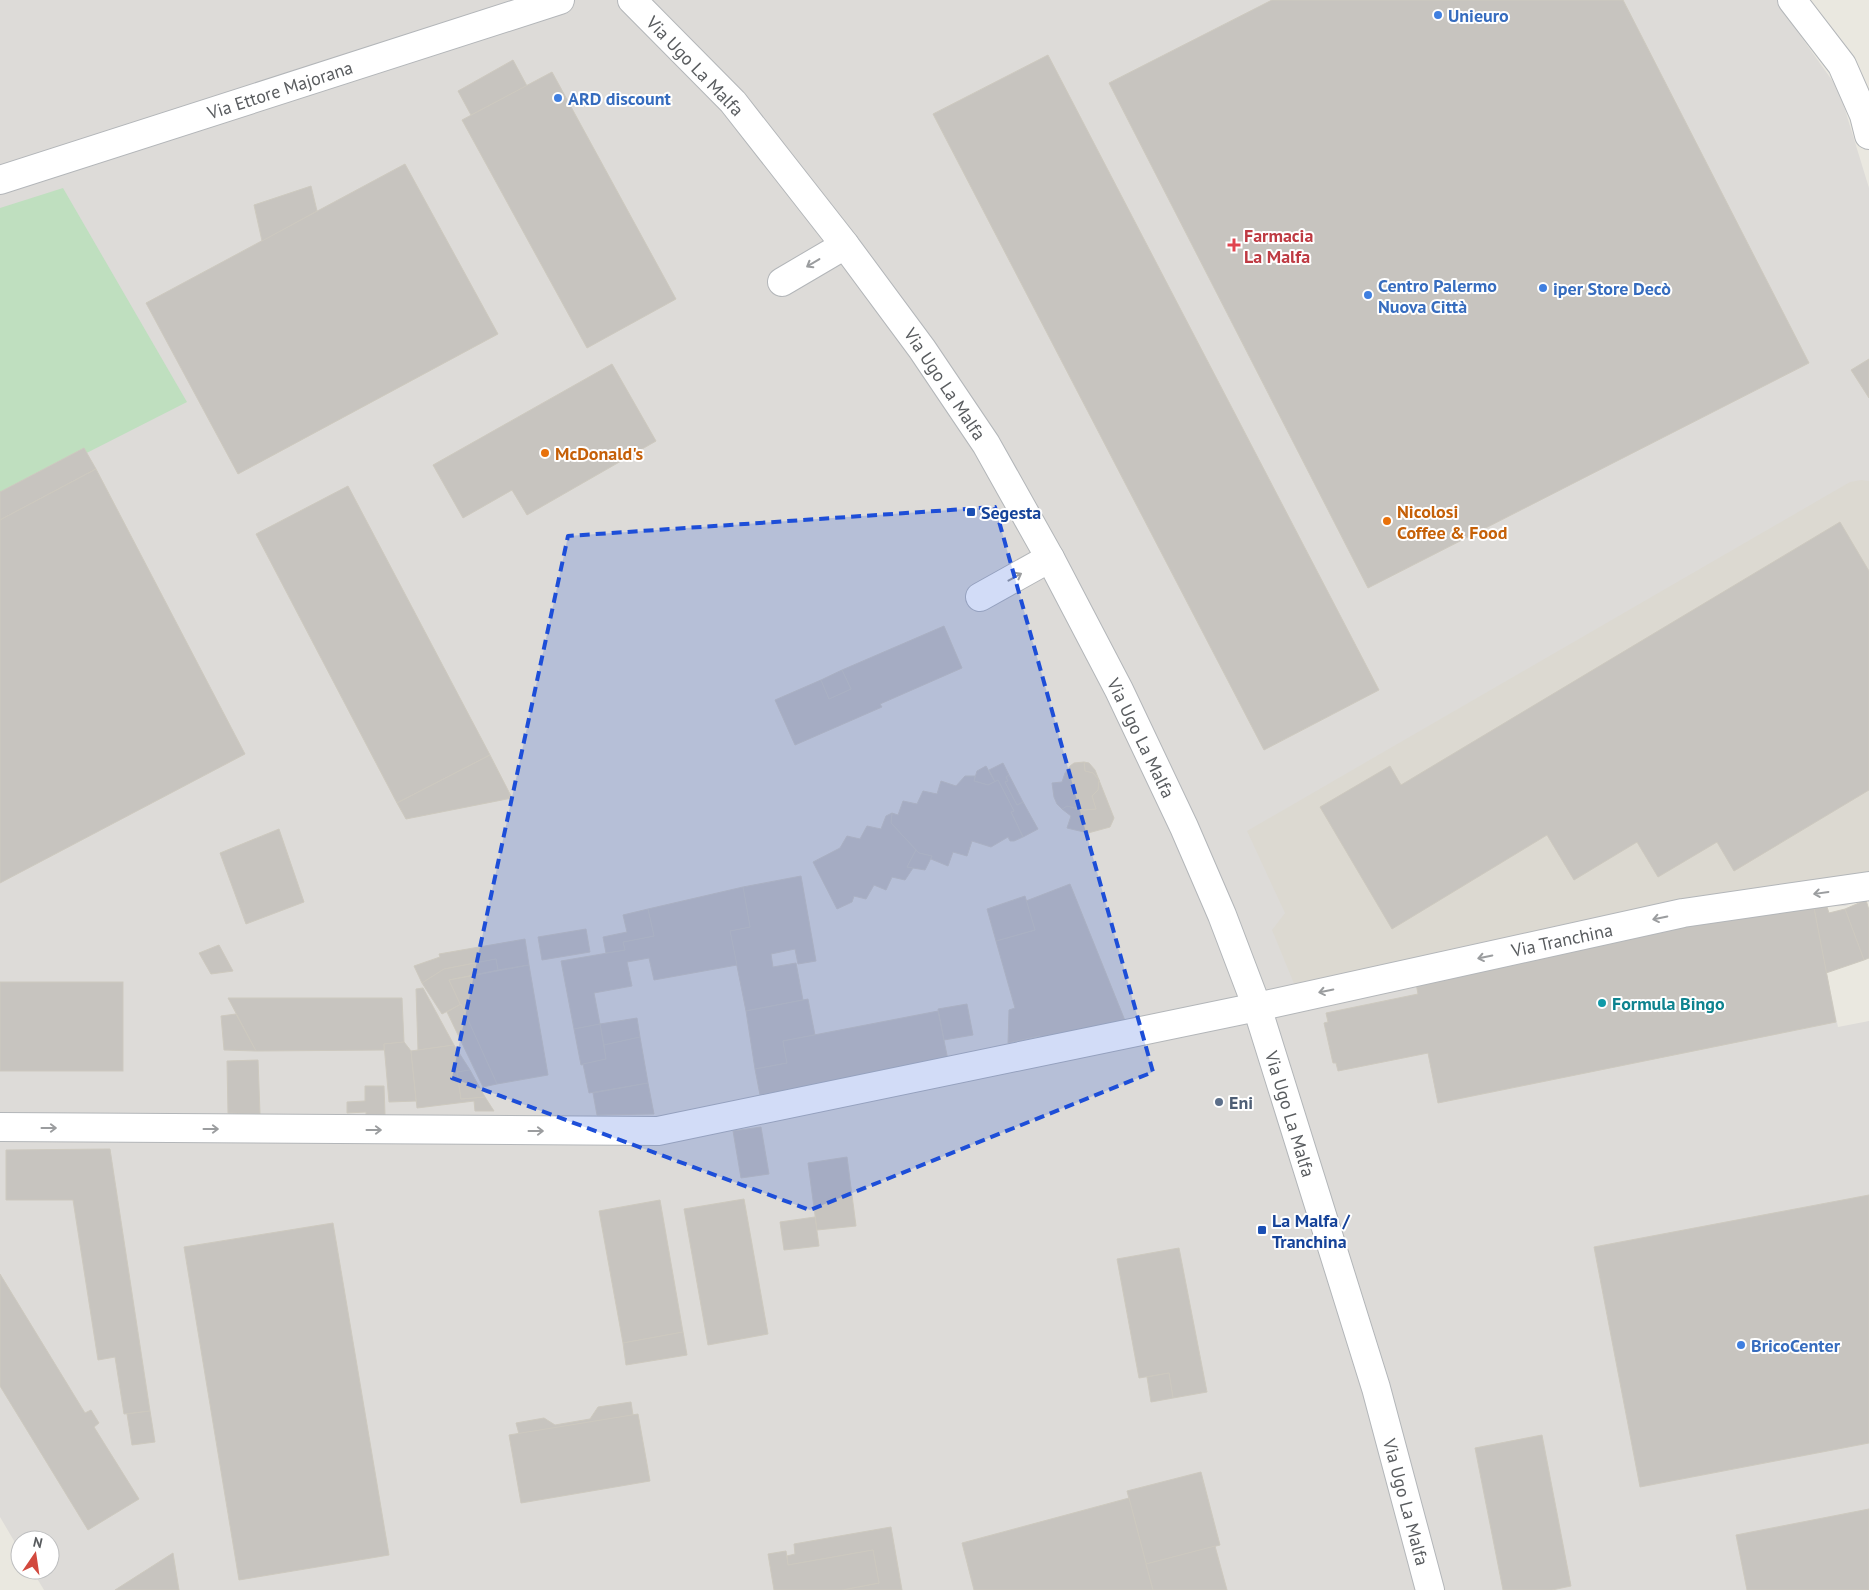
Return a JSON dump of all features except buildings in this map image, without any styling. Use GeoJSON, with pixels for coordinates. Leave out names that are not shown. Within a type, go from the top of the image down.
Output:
{"type":"FeatureCollection","features":[{"type":"Feature","properties":{"kind":"street","name":"Via Ettore Majorana"},"geometry":{"type":"LineString","coordinates":[[0,180],[560,0]]}},
{"type":"Feature","properties":{"kind":"street","name":"Via Ugo La Malfa"},"geometry":{"type":"LineString","coordinates":[[632,0],[734,102],[845,244],[922,349],[986,444],[1050,558],[1119,690],[1184,827],[1222,915],[1257,1007],[1376,1388],[1430,1590]]}},
{"type":"Feature","properties":{"kind":"street"},"geometry":{"type":"LineString","coordinates":[[1792,0],[1842,65],[1864,115],[1869,135]]}},
{"type":"Feature","properties":{"kind":"street"},"geometry":{"type":"LineString","coordinates":[[782,282],[845,244]]}},
{"type":"Feature","properties":{"kind":"street"},"geometry":{"type":"LineString","coordinates":[[980,597],[1050,558]]}},
{"type":"Feature","properties":{"kind":"street","name":"Via Tranchina"},"geometry":{"type":"LineString","coordinates":[[0,1128],[658,1131],[1257,1007],[1683,913],[1869,886]]}},
{"type":"Feature","properties":{"kind":"highlighted area"},"geometry":{"type":"Polygon","coordinates":[[[995,507],[1153,1072],[810,1210],[452,1078],[568,536],[995,507]]]}},
{"type":"Feature","properties":{"kind":"shaded area"},"geometry":{"type":"Polygon","coordinates":[[[0,0],[1780,0],[1792,24],[1839,90],[1869,188],[1869,897],[1845,906],[1813,907],[1838,1027],[1869,1021],[1869,1590],[44,1590],[38,1580],[60,1580],[60,1530],[10,1530],[10,1534],[0,1517],[0,0]]]}},
{"type":"Feature","properties":{"kind":"shaded area"},"geometry":{"type":"Polygon","coordinates":[[[1869,481],[1869,876],[1295,986],[1272,930],[1285,913],[1247,831],[1850,482],[1869,481]]]}},
{"type":"Feature","properties":{"kind":"green space"},"geometry":{"type":"Polygon","coordinates":[[[63,188],[187,402],[0,497],[0,208],[63,188]]]}},
{"type":"Feature","properties":{"kind":"place","name":"Unieuro"},"geometry":{"type":"Point","coordinates":[1438,15]}},
{"type":"Feature","properties":{"kind":"place","name":"ARD discount"},"geometry":{"type":"Point","coordinates":[558,98]}},
{"type":"Feature","properties":{"kind":"place","name":"Farmacia La Malfa"},"geometry":{"type":"Point","coordinates":[1234,245]}},
{"type":"Feature","properties":{"kind":"place","name":"iper Store Decò"},"geometry":{"type":"Point","coordinates":[1543,288]}},
{"type":"Feature","properties":{"kind":"place","name":"Centro Palermo Nuova Città"},"geometry":{"type":"Point","coordinates":[1368,295]}},
{"type":"Feature","properties":{"kind":"place","name":"McDonald's"},"geometry":{"type":"Point","coordinates":[545,453]}},
{"type":"Feature","properties":{"kind":"place","name":"Segesta"},"geometry":{"type":"Point","coordinates":[971,512]}},
{"type":"Feature","properties":{"kind":"place","name":"Nicolosi Coffee & Food"},"geometry":{"type":"Point","coordinates":[1387,521]}},
{"type":"Feature","properties":{"kind":"place","name":"Formula Bingo"},"geometry":{"type":"Point","coordinates":[1602,1003]}},
{"type":"Feature","properties":{"kind":"place","name":"Eni"},"geometry":{"type":"Point","coordinates":[1219,1102]}},
{"type":"Feature","properties":{"kind":"place","name":"La Malfa / Tranchina"},"geometry":{"type":"Point","coordinates":[1262,1230]}},
{"type":"Feature","properties":{"kind":"place","name":"BricoCenter"},"geometry":{"type":"Point","coordinates":[1741,1345]}}]}
